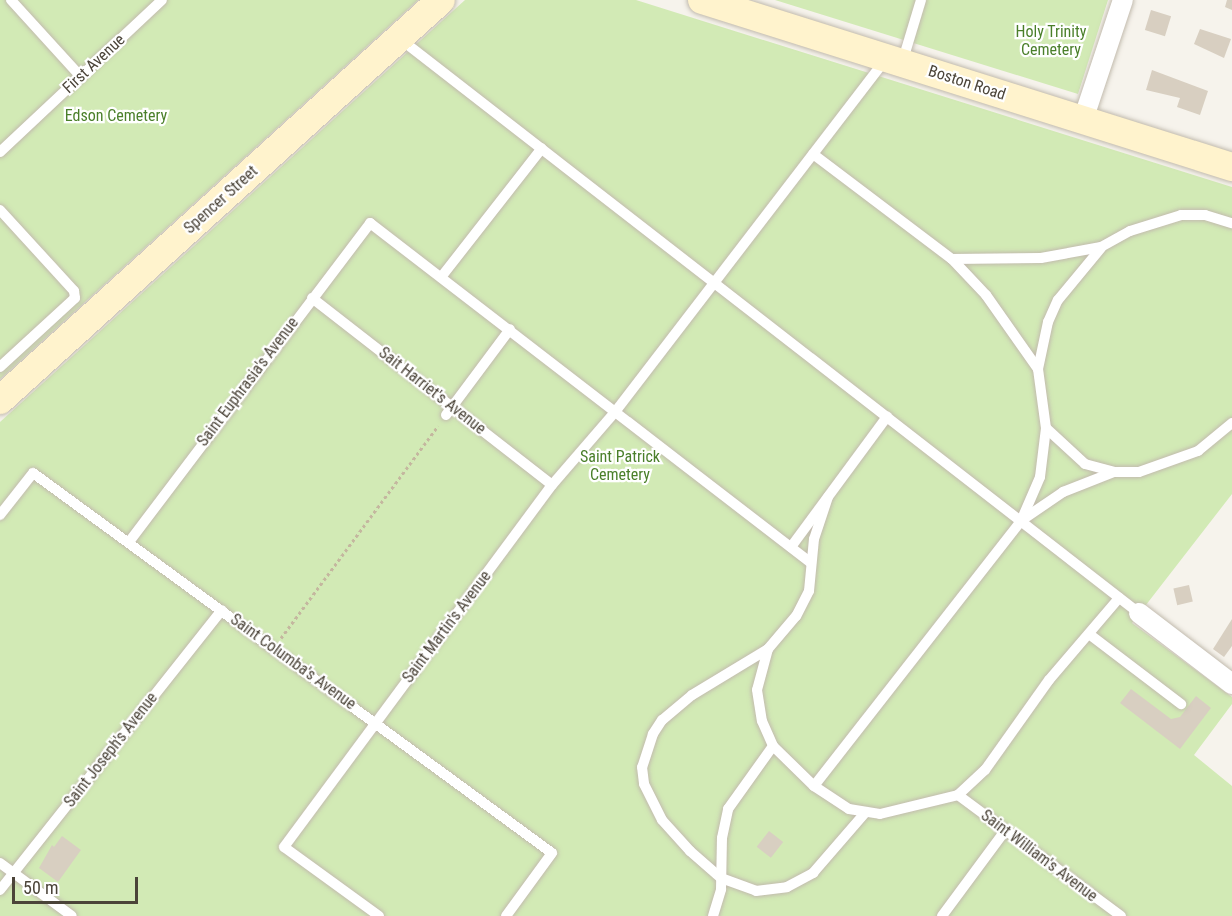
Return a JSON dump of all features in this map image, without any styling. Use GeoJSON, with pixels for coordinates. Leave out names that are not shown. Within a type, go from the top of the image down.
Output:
{"type":"FeatureCollection","features":[{"type":"Feature","properties":{"kind":"main road","name":"Spencer Street"},"geometry":{"type":"LineString","coordinates":[[0,400],[441,0]]}},
{"type":"Feature","properties":{"kind":"main road","name":"Boston Road"},"geometry":{"type":"LineString","coordinates":[[720,3],[1083,120],[1230,161]]}},
{"type":"Feature","properties":{"kind":"street"},"geometry":{"type":"LineString","coordinates":[[1083,120],[1123,0]]}},
{"type":"Feature","properties":{"kind":"street"},"geometry":{"type":"LineString","coordinates":[[1139,613],[1232,684]]}},
{"type":"Feature","properties":{"kind":"lane"},"geometry":{"type":"LineString","coordinates":[[11,0],[81,77]]}},
{"type":"Feature","properties":{"kind":"lane","name":"First Avenue"},"geometry":{"type":"LineString","coordinates":[[0,152],[162,0]]}},
{"type":"Feature","properties":{"kind":"lane"},"geometry":{"type":"LineString","coordinates":[[894,60],[921,0]]}},
{"type":"Feature","properties":{"kind":"lane"},"geometry":{"type":"LineString","coordinates":[[399,38],[1139,613]]}},
{"type":"Feature","properties":{"kind":"lane","name":"Saint Martin's Avenue"},"geometry":{"type":"LineString","coordinates":[[378,916],[284,847],[552,485],[615,412],[813,154],[894,60]]}},
{"type":"Feature","properties":{"kind":"lane"},"geometry":{"type":"LineString","coordinates":[[542,148],[442,276],[811,563]]}},
{"type":"Feature","properties":{"kind":"lane"},"geometry":{"type":"LineString","coordinates":[[813,154],[952,259],[986,295],[1038,369]]}},
{"type":"Feature","properties":{"kind":"lane"},"geometry":{"type":"LineString","coordinates":[[0,210],[74,291],[75,298],[0,367]]}},
{"type":"Feature","properties":{"kind":"lane"},"geometry":{"type":"LineString","coordinates":[[952,259],[1041,258],[1101,247],[1130,231],[1181,215],[1205,215],[1232,223]]}},
{"type":"Feature","properties":{"kind":"lane","name":"Saint Euphrasia's Avenue"},"geometry":{"type":"LineString","coordinates":[[129,542],[370,223],[442,276]]}},
{"type":"Feature","properties":{"kind":"lane"},"geometry":{"type":"LineString","coordinates":[[814,786],[1021,521],[1040,477],[1046,428],[1038,369],[1048,322],[1058,300],[1101,247]]}},
{"type":"Feature","properties":{"kind":"lane","name":"Sait Harriet's Avenue"},"geometry":{"type":"LineString","coordinates":[[312,298],[449,411],[552,485]]}},
{"type":"Feature","properties":{"kind":"lane"},"geometry":{"type":"LineString","coordinates":[[449,411],[510,329]]}},
{"type":"Feature","properties":{"kind":"lane"},"geometry":{"type":"LineString","coordinates":[[791,548],[887,417]]}},
{"type":"Feature","properties":{"kind":"lane"},"geometry":{"type":"LineString","coordinates":[[1046,428],[1085,464],[1115,472],[1139,472],[1174,462],[1198,451],[1232,423]]}},
{"type":"Feature","properties":{"kind":"lane"},"geometry":{"type":"LineString","coordinates":[[1021,521],[1063,492],[1115,472]]}},
{"type":"Feature","properties":{"kind":"lane","name":"Saint Columba's Avenue"},"geometry":{"type":"LineString","coordinates":[[0,515],[33,473],[376,722],[552,854],[506,916]]}},
{"type":"Feature","properties":{"kind":"lane"},"geometry":{"type":"LineString","coordinates":[[828,497],[817,525],[809,591],[804,604],[768,649],[692,695],[662,720],[646,750],[642,767],[644,784],[662,820],[721,878],[756,891],[788,887],[826,862],[865,813]]}},
{"type":"Feature","properties":{"kind":"lane"},"geometry":{"type":"LineString","coordinates":[[768,649],[757,690],[762,721],[773,746],[814,786],[849,809],[865,813],[894,811],[958,795],[985,770],[1049,680],[1119,598]]}},
{"type":"Feature","properties":{"kind":"lane","name":"Saint Joseph's Avenue"},"geometry":{"type":"LineString","coordinates":[[0,890],[222,610]]}},
{"type":"Feature","properties":{"kind":"lane"},"geometry":{"type":"LineString","coordinates":[[1089,634],[1181,704]]}},
{"type":"Feature","properties":{"kind":"lane"},"geometry":{"type":"LineString","coordinates":[[713,916],[721,878],[723,822],[728,809],[773,746]]}},
{"type":"Feature","properties":{"kind":"lane","name":"Saint William's Avenue"},"geometry":{"type":"LineString","coordinates":[[958,795],[1121,916]]}},
{"type":"Feature","properties":{"kind":"lane"},"geometry":{"type":"LineString","coordinates":[[942,916],[1005,831]]}},
{"type":"Feature","properties":{"kind":"lane"},"geometry":{"type":"LineString","coordinates":[[0,862],[72,916]]}},
{"type":"Feature","properties":{"kind":"path"},"geometry":{"type":"LineString","coordinates":[[274,648],[449,411]]}},
{"type":"Feature","properties":{"kind":"green space","name":"Edson Cemetery"},"geometry":{"type":"Polygon","coordinates":[[[0,0],[418,0],[0,379],[0,0]]]}},
{"type":"Feature","properties":{"kind":"green space","name":"Saint Patrick Cemetery"},"geometry":{"type":"Polygon","coordinates":[[[465,0],[636,0],[1232,187],[1232,494],[1132,623],[1232,697],[1232,704],[1194,755],[1232,786],[1232,916],[0,916],[0,422],[465,0]]]}},
{"type":"Feature","properties":{"kind":"green space","name":"Holy Trinity Cemetery"},"geometry":{"type":"Polygon","coordinates":[[[775,0],[1108,0],[1078,94],[775,0]]]}},
{"type":"Feature","properties":{"kind":"building"},"geometry":{"type":"Polygon","coordinates":[[[1227,0],[1232,0],[1232,10],[1225,7],[1227,0]]]}},
{"type":"Feature","properties":{"kind":"building"},"geometry":{"type":"Polygon","coordinates":[[[1151,10],[1171,16],[1165,36],[1145,30],[1151,10]]]}},
{"type":"Feature","properties":{"kind":"building"},"geometry":{"type":"Polygon","coordinates":[[[1200,29],[1231,39],[1224,58],[1194,44],[1200,29]]]}},
{"type":"Feature","properties":{"kind":"building"},"geometry":{"type":"Polygon","coordinates":[[[1152,70],[1208,91],[1200,115],[1177,107],[1180,98],[1146,90],[1152,70]]]}},
{"type":"Feature","properties":{"kind":"building"},"geometry":{"type":"Polygon","coordinates":[[[1189,585],[1193,602],[1177,605],[1173,589],[1189,585]]]}},
{"type":"Feature","properties":{"kind":"building"},"geometry":{"type":"Polygon","coordinates":[[[1232,619],[1232,646],[1224,657],[1213,649],[1232,619]]]}},
{"type":"Feature","properties":{"kind":"building"},"geometry":{"type":"Polygon","coordinates":[[[1131,689],[1171,719],[1180,717],[1196,696],[1211,708],[1180,749],[1120,703],[1131,689]]]}},
{"type":"Feature","properties":{"kind":"building"},"geometry":{"type":"Polygon","coordinates":[[[769,831],[783,842],[771,858],[757,847],[769,831]]]}},
{"type":"Feature","properties":{"kind":"building"},"geometry":{"type":"Polygon","coordinates":[[[62,836],[81,850],[58,882],[39,868],[52,845],[54,847],[62,836]]]}}]}
